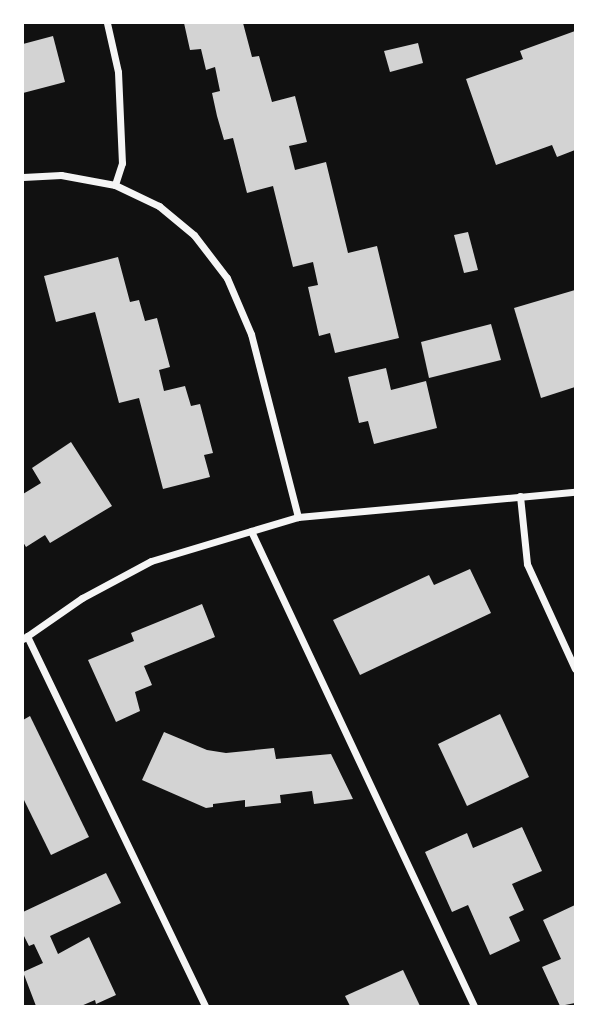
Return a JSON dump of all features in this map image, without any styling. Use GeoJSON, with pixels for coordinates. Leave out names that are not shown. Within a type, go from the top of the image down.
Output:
{"type":"FeatureCollection","features":[{"type":"Feature","properties":{"kind":"street"},"geometry":{"type":"LineString","coordinates":[[107,23],[118,72],[122,163],[116,185]]}},
{"type":"Feature","properties":{"kind":"street"},"geometry":{"type":"LineString","coordinates":[[23,177],[61,175],[116,185],[159,206],[194,236],[227,278],[251,334],[298,517]]}},
{"type":"Feature","properties":{"kind":"street"},"geometry":{"type":"LineString","coordinates":[[205,1006],[25,638],[82,598],[151,561],[298,517],[575,492]]}},
{"type":"Feature","properties":{"kind":"street"},"geometry":{"type":"LineString","coordinates":[[520,496],[527,564],[575,669]]}},
{"type":"Feature","properties":{"kind":"street"},"geometry":{"type":"LineString","coordinates":[[251,531],[474,1006]]}},
{"type":"Feature","properties":{"kind":"building"},"geometry":{"type":"Polygon","coordinates":[[[184,23],[243,23],[252,57],[259,56],[272,102],[295,96],[307,142],[289,146],[295,170],[326,162],[348,253],[377,246],[399,338],[335,353],[330,333],[319,336],[308,287],[318,285],[313,262],[293,267],[273,186],[247,193],[233,138],[224,140],[217,116],[212,93],[220,91],[215,67],[206,70],[201,49],[190,50],[184,23]]]}},
{"type":"Feature","properties":{"kind":"building"},"geometry":{"type":"Polygon","coordinates":[[[575,31],[575,150],[557,157],[552,145],[496,165],[466,79],[523,59],[520,51],[575,31]]]}},
{"type":"Feature","properties":{"kind":"building"},"geometry":{"type":"Polygon","coordinates":[[[53,36],[65,82],[23,93],[23,44],[53,36]]]}},
{"type":"Feature","properties":{"kind":"building"},"geometry":{"type":"Polygon","coordinates":[[[418,43],[423,63],[390,72],[384,51],[418,43]]]}},
{"type":"Feature","properties":{"kind":"building"},"geometry":{"type":"Polygon","coordinates":[[[468,232],[478,270],[464,273],[454,235],[468,232]]]}},
{"type":"Feature","properties":{"kind":"building"},"geometry":{"type":"Polygon","coordinates":[[[118,257],[130,302],[139,300],[145,321],[157,318],[170,367],[159,370],[164,391],[185,386],[191,406],[200,404],[213,453],[204,455],[210,477],[163,489],[139,398],[119,403],[95,312],[56,322],[44,276],[118,257]]]}},
{"type":"Feature","properties":{"kind":"building"},"geometry":{"type":"Polygon","coordinates":[[[575,290],[575,387],[541,398],[514,308],[575,290]]]}},
{"type":"Feature","properties":{"kind":"building"},"geometry":{"type":"Polygon","coordinates":[[[491,324],[501,360],[429,378],[421,342],[491,324]]]}},
{"type":"Feature","properties":{"kind":"building"},"geometry":{"type":"Polygon","coordinates":[[[386,368],[391,390],[426,381],[437,428],[374,444],[368,421],[359,423],[348,377],[386,368]]]}},
{"type":"Feature","properties":{"kind":"building"},"geometry":{"type":"Polygon","coordinates":[[[71,442],[112,506],[50,543],[45,535],[26,547],[23,542],[23,494],[41,483],[32,468],[71,442]]]}},
{"type":"Feature","properties":{"kind":"building"},"geometry":{"type":"Polygon","coordinates":[[[470,569],[491,613],[360,675],[333,620],[429,575],[434,585],[470,569]]]}},
{"type":"Feature","properties":{"kind":"building"},"geometry":{"type":"Polygon","coordinates":[[[202,604],[215,637],[144,666],[152,685],[135,692],[140,711],[116,722],[88,660],[134,641],[131,633],[202,604]]]}},
{"type":"Feature","properties":{"kind":"building"},"geometry":{"type":"Polygon","coordinates":[[[500,714],[529,777],[467,806],[438,744],[500,714]]]}},
{"type":"Feature","properties":{"kind":"building"},"geometry":{"type":"Polygon","coordinates":[[[30,716],[89,837],[51,855],[23,798],[23,720],[30,716]]]}},
{"type":"Feature","properties":{"kind":"building"},"geometry":{"type":"Polygon","coordinates":[[[164,732],[207,750],[226,753],[274,748],[276,759],[331,754],[353,799],[314,804],[312,791],[280,795],[281,803],[245,807],[245,800],[213,804],[213,807],[206,808],[142,780],[164,732]]]}},
{"type":"Feature","properties":{"kind":"building"},"geometry":{"type":"Polygon","coordinates":[[[522,827],[542,871],[512,884],[524,910],[509,917],[520,941],[490,955],[468,905],[452,912],[425,852],[467,833],[473,848],[522,827]]]}},
{"type":"Feature","properties":{"kind":"building"},"geometry":{"type":"Polygon","coordinates":[[[106,873],[121,903],[50,936],[58,954],[89,937],[116,995],[96,1004],[95,1000],[81,1006],[36,1006],[23,972],[43,963],[34,944],[29,946],[23,934],[23,912],[106,873]]]}},
{"type":"Feature","properties":{"kind":"building"},"geometry":{"type":"Polygon","coordinates":[[[575,905],[575,1003],[560,1006],[542,967],[561,959],[543,920],[575,905]]]}},
{"type":"Feature","properties":{"kind":"building"},"geometry":{"type":"Polygon","coordinates":[[[403,970],[420,1006],[350,1006],[345,996],[403,970]]]}}]}
